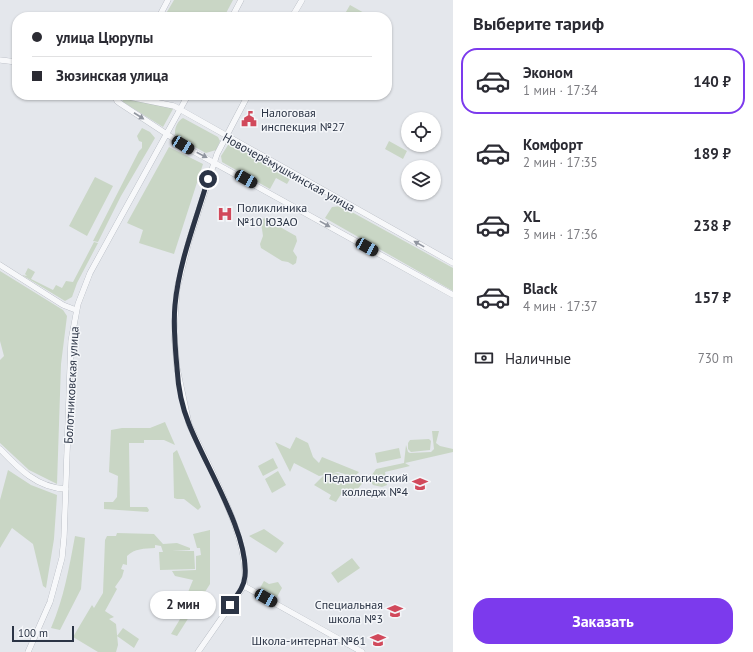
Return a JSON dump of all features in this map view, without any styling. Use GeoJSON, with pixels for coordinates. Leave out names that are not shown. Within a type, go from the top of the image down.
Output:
{"type":"FeatureCollection","features":[{"type":"Feature","properties":{"kind":"street"},"geometry":{"type":"LineString","coordinates":[[161,12],[168,0]]}},
{"type":"Feature","properties":{"kind":"street"},"geometry":{"type":"LineString","coordinates":[[235,12],[241,0]]}},
{"type":"Feature","properties":{"kind":"street"},"geometry":{"type":"LineString","coordinates":[[295,12],[302,0]]}},
{"type":"Feature","properties":{"kind":"street"},"geometry":{"type":"LineString","coordinates":[[0,60],[12,61]]}},
{"type":"Feature","properties":{"kind":"street"},"geometry":{"type":"LineString","coordinates":[[117,100],[118,103],[166,134],[214,162],[453,295]]}},
{"type":"Feature","properties":{"kind":"street","name":"Новочерёмушкинская улица"},"geometry":{"type":"LineString","coordinates":[[147,100],[168,104],[180,110],[453,263]]}},
{"type":"Feature","properties":{"kind":"street","name":"Болотниковская улица"},"geometry":{"type":"LineString","coordinates":[[28,652],[49,604],[57,580],[64,546],[71,341],[76,310],[90,273],[185,100]]}},
{"type":"Feature","properties":{"kind":"street"},"geometry":{"type":"LineString","coordinates":[[198,652],[244,586],[246,576],[245,564],[236,529],[187,418],[177,375],[174,339],[175,306],[178,284],[189,241],[214,162],[245,100]]}},
{"type":"Feature","properties":{"kind":"street"},"geometry":{"type":"LineString","coordinates":[[0,265],[62,305],[76,310]]}},
{"type":"Feature","properties":{"kind":"street"},"geometry":{"type":"LineString","coordinates":[[0,448],[26,475],[55,488],[66,489]]}},
{"type":"Feature","properties":{"kind":"street"},"geometry":{"type":"LineString","coordinates":[[244,586],[362,652]]}},
{"type":"Feature","properties":{"kind":"green space"},"geometry":{"type":"Polygon","coordinates":[[[174,0],[233,0],[227,12],[167,12],[174,0]]]}},
{"type":"Feature","properties":{"kind":"green space"},"geometry":{"type":"Polygon","coordinates":[[[350,5],[362,12],[346,12],[350,5]]]}},
{"type":"Feature","properties":{"kind":"green space"},"geometry":{"type":"Polygon","coordinates":[[[122,100],[132,100],[173,109],[163,127],[123,102],[122,100]]]}},
{"type":"Feature","properties":{"kind":"green space"},"geometry":{"type":"Polygon","coordinates":[[[183,118],[218,137],[220,141],[216,150],[206,153],[176,137],[176,126],[183,118]]]}},
{"type":"Feature","properties":{"kind":"green space"},"geometry":{"type":"Polygon","coordinates":[[[142,128],[150,132],[155,138],[121,196],[98,242],[93,241],[139,151],[142,148],[142,142],[139,141],[137,136],[142,128]]]}},
{"type":"Feature","properties":{"kind":"green space"},"geometry":{"type":"Polygon","coordinates":[[[389,141],[401,148],[401,152],[406,152],[403,159],[385,149],[389,141]]]}},
{"type":"Feature","properties":{"kind":"green space"},"geometry":{"type":"Polygon","coordinates":[[[230,142],[290,174],[287,178],[290,179],[287,184],[276,178],[270,189],[222,162],[221,156],[230,142]]]}},
{"type":"Feature","properties":{"kind":"green space"},"geometry":{"type":"Polygon","coordinates":[[[169,147],[203,164],[174,254],[139,243],[143,230],[127,223],[169,147]]]}},
{"type":"Feature","properties":{"kind":"green space"},"geometry":{"type":"Polygon","coordinates":[[[95,177],[113,186],[87,236],[69,226],[95,177]]]}},
{"type":"Feature","properties":{"kind":"green space"},"geometry":{"type":"Polygon","coordinates":[[[341,206],[453,268],[453,291],[325,218],[332,207],[341,206]]]}},
{"type":"Feature","properties":{"kind":"green space"},"geometry":{"type":"Polygon","coordinates":[[[264,218],[296,236],[297,241],[293,251],[297,257],[296,263],[293,265],[282,261],[261,248],[260,244],[263,236],[261,222],[264,218]]]}},
{"type":"Feature","properties":{"kind":"green space"},"geometry":{"type":"Polygon","coordinates":[[[94,242],[98,243],[77,283],[72,297],[65,301],[22,275],[27,276],[25,274],[28,268],[35,272],[31,279],[53,290],[56,285],[62,288],[66,281],[73,282],[94,242]]]}},
{"type":"Feature","properties":{"kind":"green space"},"geometry":{"type":"Polygon","coordinates":[[[0,271],[63,310],[67,316],[61,364],[57,484],[29,470],[0,443],[0,360],[4,356],[0,341],[0,271]]]}},
{"type":"Feature","properties":{"kind":"green space"},"geometry":{"type":"Polygon","coordinates":[[[165,422],[175,445],[164,440],[144,440],[144,443],[129,443],[130,507],[147,507],[149,510],[148,512],[104,509],[104,502],[113,502],[117,497],[118,476],[109,472],[111,430],[122,428],[150,428],[165,422]]]}},
{"type":"Feature","properties":{"kind":"green space"},"geometry":{"type":"Polygon","coordinates":[[[432,431],[439,431],[436,443],[440,446],[453,449],[453,452],[405,463],[410,466],[385,472],[387,485],[382,487],[373,485],[369,479],[376,469],[404,463],[406,445],[408,452],[410,453],[431,452],[434,449],[432,431]]]}},
{"type":"Feature","properties":{"kind":"green space"},"geometry":{"type":"Polygon","coordinates":[[[296,437],[308,443],[313,457],[319,463],[322,457],[359,472],[354,477],[338,472],[329,474],[337,473],[354,478],[369,475],[352,496],[343,491],[336,502],[329,499],[331,495],[314,485],[324,475],[319,476],[294,463],[290,472],[275,442],[290,449],[296,437]]]}},
{"type":"Feature","properties":{"kind":"green space"},"geometry":{"type":"Polygon","coordinates":[[[429,439],[431,441],[430,450],[411,452],[408,449],[408,443],[410,440],[429,439]]]}},
{"type":"Feature","properties":{"kind":"green space"},"geometry":{"type":"Polygon","coordinates":[[[399,448],[401,458],[377,463],[375,453],[399,448]]]}},
{"type":"Feature","properties":{"kind":"green space"},"geometry":{"type":"Polygon","coordinates":[[[177,450],[201,507],[198,510],[184,499],[174,498],[173,453],[177,450]]]}},
{"type":"Feature","properties":{"kind":"green space"},"geometry":{"type":"Polygon","coordinates":[[[273,458],[278,468],[263,476],[258,466],[273,458]]]}},
{"type":"Feature","properties":{"kind":"green space"},"geometry":{"type":"Polygon","coordinates":[[[8,470],[31,485],[57,495],[54,539],[46,588],[43,586],[33,544],[12,528],[0,548],[0,500],[8,470]]]}},
{"type":"Feature","properties":{"kind":"green space"},"geometry":{"type":"Polygon","coordinates":[[[278,471],[286,485],[272,493],[265,479],[278,471]]]}},
{"type":"Feature","properties":{"kind":"green space"},"geometry":{"type":"Polygon","coordinates":[[[264,529],[284,543],[276,553],[249,536],[264,529]]]}},
{"type":"Feature","properties":{"kind":"green space"},"geometry":{"type":"Polygon","coordinates":[[[210,530],[210,584],[177,636],[171,634],[191,601],[186,597],[193,580],[175,576],[172,571],[196,570],[196,556],[201,555],[200,548],[197,548],[193,534],[210,530]]]}},
{"type":"Feature","properties":{"kind":"green space"},"geometry":{"type":"Polygon","coordinates":[[[117,533],[154,534],[163,544],[177,543],[190,548],[190,550],[172,551],[194,551],[195,569],[160,570],[159,552],[163,552],[161,546],[155,545],[155,548],[136,550],[130,553],[127,556],[127,565],[123,564],[121,569],[124,570],[122,577],[115,587],[117,589],[105,611],[114,617],[109,619],[116,624],[118,645],[116,652],[98,652],[73,637],[92,605],[94,608],[103,593],[105,540],[107,536],[116,536],[117,533]]]}},
{"type":"Feature","properties":{"kind":"green space"},"geometry":{"type":"Polygon","coordinates":[[[75,536],[85,538],[81,589],[60,630],[51,628],[63,594],[75,536]]]}},
{"type":"Feature","properties":{"kind":"green space"},"geometry":{"type":"Polygon","coordinates":[[[352,558],[360,568],[338,583],[331,573],[352,558]]]}},
{"type":"Feature","properties":{"kind":"green space"},"geometry":{"type":"Polygon","coordinates":[[[264,581],[269,584],[278,582],[282,588],[277,597],[260,588],[264,581]]]}},
{"type":"Feature","properties":{"kind":"green space"},"geometry":{"type":"Polygon","coordinates":[[[123,628],[139,639],[134,648],[117,636],[123,628]]]}},
{"type":"Feature","properties":{"kind":"place","name":"Налоговая инспекция №27"},"geometry":{"type":"Point","coordinates":[249,119]}},
{"type":"Feature","properties":{"kind":"place","name":"Поликлиника №10 ЮЗАО"},"geometry":{"type":"Point","coordinates":[225,214]}},
{"type":"Feature","properties":{"kind":"place","name":"Педагогический колледж №4"},"geometry":{"type":"Point","coordinates":[420,484]}},
{"type":"Feature","properties":{"kind":"place","name":"Специальная школа №3"},"geometry":{"type":"Point","coordinates":[395,611]}},
{"type":"Feature","properties":{"kind":"place","name":"Школа-интернат №61"},"geometry":{"type":"Point","coordinates":[378,640]}},
{"type":"Feature","properties":{"kind":"route"},"geometry":{"type":"LineString","coordinates":[[208,179],[189,241],[177,289],[174,332],[177,375],[185,412],[189,424],[232,518],[243,552],[246,576],[244,586],[230,605]]}}]}
